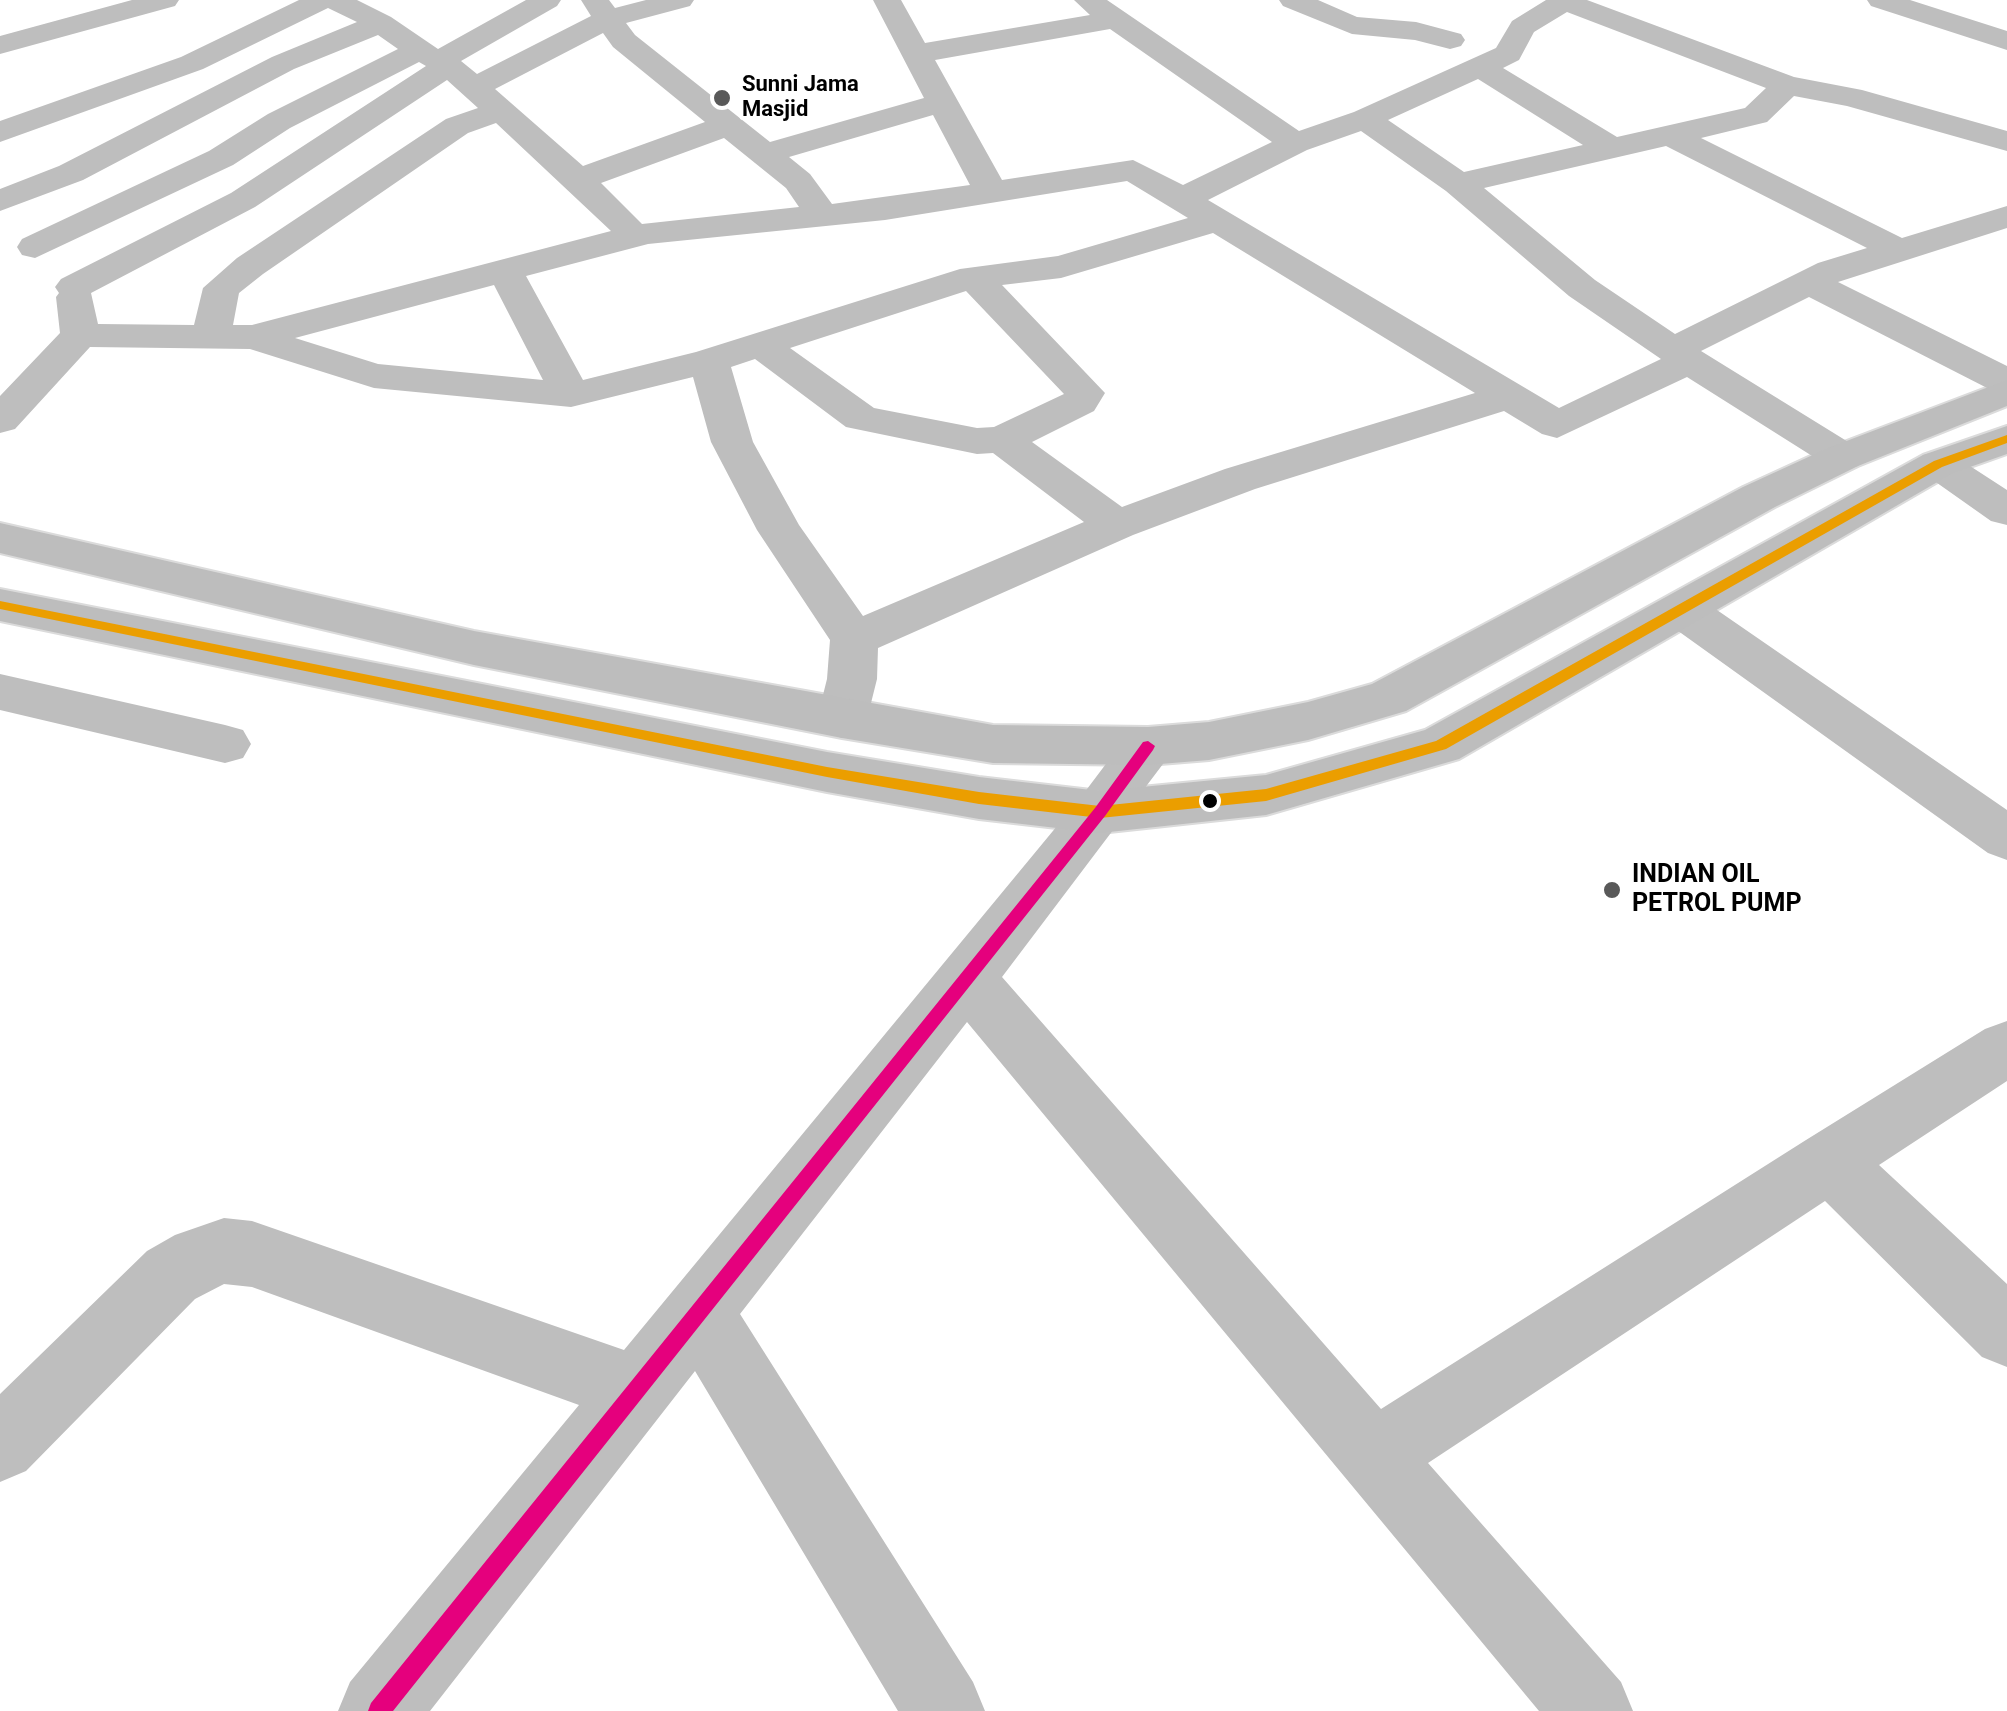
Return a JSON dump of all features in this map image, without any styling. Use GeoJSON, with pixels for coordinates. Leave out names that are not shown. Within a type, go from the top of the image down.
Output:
{"type":"FeatureCollection","features":[{"type":"Feature","properties":{"kind":"main road"},"geometry":{"type":"LineString","coordinates":[[0,538],[474,648],[842,719],[993,744],[1148,746],[1258,731],[1388,698],[1759,496],[1842,457],[2007,392]]}},
{"type":"Feature","properties":{"kind":"main road"},"geometry":{"type":"LineString","coordinates":[[0,606],[827,772],[979,798],[1100,812],[1266,795],[1441,745],[1938,464],[2007,439]]}},
{"type":"Feature","properties":{"kind":"street"},"geometry":{"type":"LineString","coordinates":[[0,45],[165,0]]}},
{"type":"Feature","properties":{"kind":"street"},"geometry":{"type":"LineString","coordinates":[[0,132],[192,63],[322,0]]}},
{"type":"Feature","properties":{"kind":"street"},"geometry":{"type":"LineString","coordinates":[[334,0],[383,16],[489,99],[621,220],[633,237]]}},
{"type":"Feature","properties":{"kind":"street"},"geometry":{"type":"LineString","coordinates":[[34,247],[221,158],[278,121],[436,59],[547,0]]}},
{"type":"Feature","properties":{"kind":"street"},"geometry":{"type":"LineString","coordinates":[[680,0],[602,9],[457,126],[408,156],[222,288],[213,316],[233,337],[374,376],[571,395],[710,361],[961,281],[1061,267],[1216,221]]}},
{"type":"Feature","properties":{"kind":"street"},"geometry":{"type":"LineString","coordinates":[[887,0],[992,192]]}},
{"type":"Feature","properties":{"kind":"street"},"geometry":{"type":"LineString","coordinates":[[1088,0],[1296,143]]}},
{"type":"Feature","properties":{"kind":"street"},"geometry":{"type":"LineString","coordinates":[[1294,0],[1352,26],[1416,31],[1450,40]]}},
{"type":"Feature","properties":{"kind":"street"},"geometry":{"type":"LineString","coordinates":[[1881,0],[2007,40]]}},
{"type":"Feature","properties":{"kind":"street"},"geometry":{"type":"LineString","coordinates":[[1181,200],[1296,143],[1365,118],[1508,54],[1522,27],[1563,1],[1787,84],[2007,140]]}},
{"type":"Feature","properties":{"kind":"street"},"geometry":{"type":"LineString","coordinates":[[602,9],[624,40],[798,181],[823,216]]}},
{"type":"Feature","properties":{"kind":"street"},"geometry":{"type":"LineString","coordinates":[[0,201],[71,173],[383,16]]}},
{"type":"Feature","properties":{"kind":"street"},"geometry":{"type":"LineString","coordinates":[[917,54],[1116,19]]}},
{"type":"Feature","properties":{"kind":"street"},"geometry":{"type":"LineString","coordinates":[[74,288],[243,200],[436,59]]}},
{"type":"Feature","properties":{"kind":"street"},"geometry":{"type":"LineString","coordinates":[[1480,66],[1614,150]]}},
{"type":"Feature","properties":{"kind":"street"},"geometry":{"type":"LineString","coordinates":[[1458,184],[1756,115],[1787,84]]}},
{"type":"Feature","properties":{"kind":"street"},"geometry":{"type":"LineString","coordinates":[[764,154],[940,103]]}},
{"type":"Feature","properties":{"kind":"street"},"geometry":{"type":"LineString","coordinates":[[1365,118],[1458,184],[1582,288],[1681,356],[1842,457]]}},
{"type":"Feature","properties":{"kind":"street"},"geometry":{"type":"LineString","coordinates":[[576,180],[728,126]]}},
{"type":"Feature","properties":{"kind":"street"},"geometry":{"type":"LineString","coordinates":[[1674,137],[1896,249]]}},
{"type":"Feature","properties":{"kind":"street"},"geometry":{"type":"LineString","coordinates":[[0,420],[80,335],[233,337],[633,237],[719,224],[885,209],[1133,170],[1558,425],[1809,282],[1896,249],[2007,216]]}},
{"type":"Feature","properties":{"kind":"street"},"geometry":{"type":"LineString","coordinates":[[761,345],[862,418],[977,441],[1002,440],[1080,402],[1086,393],[917,246],[885,209]]}},
{"type":"Feature","properties":{"kind":"street"},"geometry":{"type":"LineString","coordinates":[[0,216],[74,288],[80,335]]}},
{"type":"Feature","properties":{"kind":"street"},"geometry":{"type":"LineString","coordinates":[[505,271],[571,395]]}},
{"type":"Feature","properties":{"kind":"street"},"geometry":{"type":"LineString","coordinates":[[1809,282],[2007,382]]}},
{"type":"Feature","properties":{"kind":"street"},"geometry":{"type":"LineString","coordinates":[[710,361],[732,442],[779,530],[854,638],[852,679],[842,719]]}},
{"type":"Feature","properties":{"kind":"street"},"geometry":{"type":"LineString","coordinates":[[854,638],[1020,570],[1117,525],[1240,479],[1508,396]]}},
{"type":"Feature","properties":{"kind":"street"},"geometry":{"type":"LineString","coordinates":[[1002,440],[1117,525]]}},
{"type":"Feature","properties":{"kind":"street"},"geometry":{"type":"LineString","coordinates":[[1938,464],[2007,511]]}},
{"type":"Feature","properties":{"kind":"street"},"geometry":{"type":"LineString","coordinates":[[1684,611],[2007,838]]}},
{"type":"Feature","properties":{"kind":"street"},"geometry":{"type":"LineString","coordinates":[[0,692],[225,744]]}},
{"type":"Feature","properties":{"kind":"street"},"geometry":{"type":"LineString","coordinates":[[379,1711],[968,979],[1148,746]]}},
{"type":"Feature","properties":{"kind":"street"},"geometry":{"type":"LineString","coordinates":[[968,979],[1592,1711]]}},
{"type":"Feature","properties":{"kind":"street"},"geometry":{"type":"LineString","coordinates":[[1374,1456],[2007,1048]]}},
{"type":"Feature","properties":{"kind":"street"},"geometry":{"type":"LineString","coordinates":[[1829,1161],[2007,1332]]}},
{"type":"Feature","properties":{"kind":"street"},"geometry":{"type":"LineString","coordinates":[[0,1445],[170,1276],[198,1258],[224,1250],[252,1254],[636,1390]]}},
{"type":"Feature","properties":{"kind":"street"},"geometry":{"type":"LineString","coordinates":[[698,1313],[944,1711]]}},
{"type":"Feature","properties":{"kind":"transit line"},"geometry":{"type":"LineString","coordinates":[[0,605],[827,772],[979,798],[1100,812],[1266,795],[1441,745],[1938,464],[2007,439]]}},
{"type":"Feature","properties":{"kind":"transit line"},"geometry":{"type":"LineString","coordinates":[[379,1711],[1100,812],[1148,746]]}},
{"type":"Feature","properties":{"kind":"place","name":"Sunni Jama Masjid"},"geometry":{"type":"Point","coordinates":[722,98]}},
{"type":"Feature","properties":{"kind":"place","name":"INDIAN OIL PETROL PUMP"},"geometry":{"type":"Point","coordinates":[1612,890]}}]}
